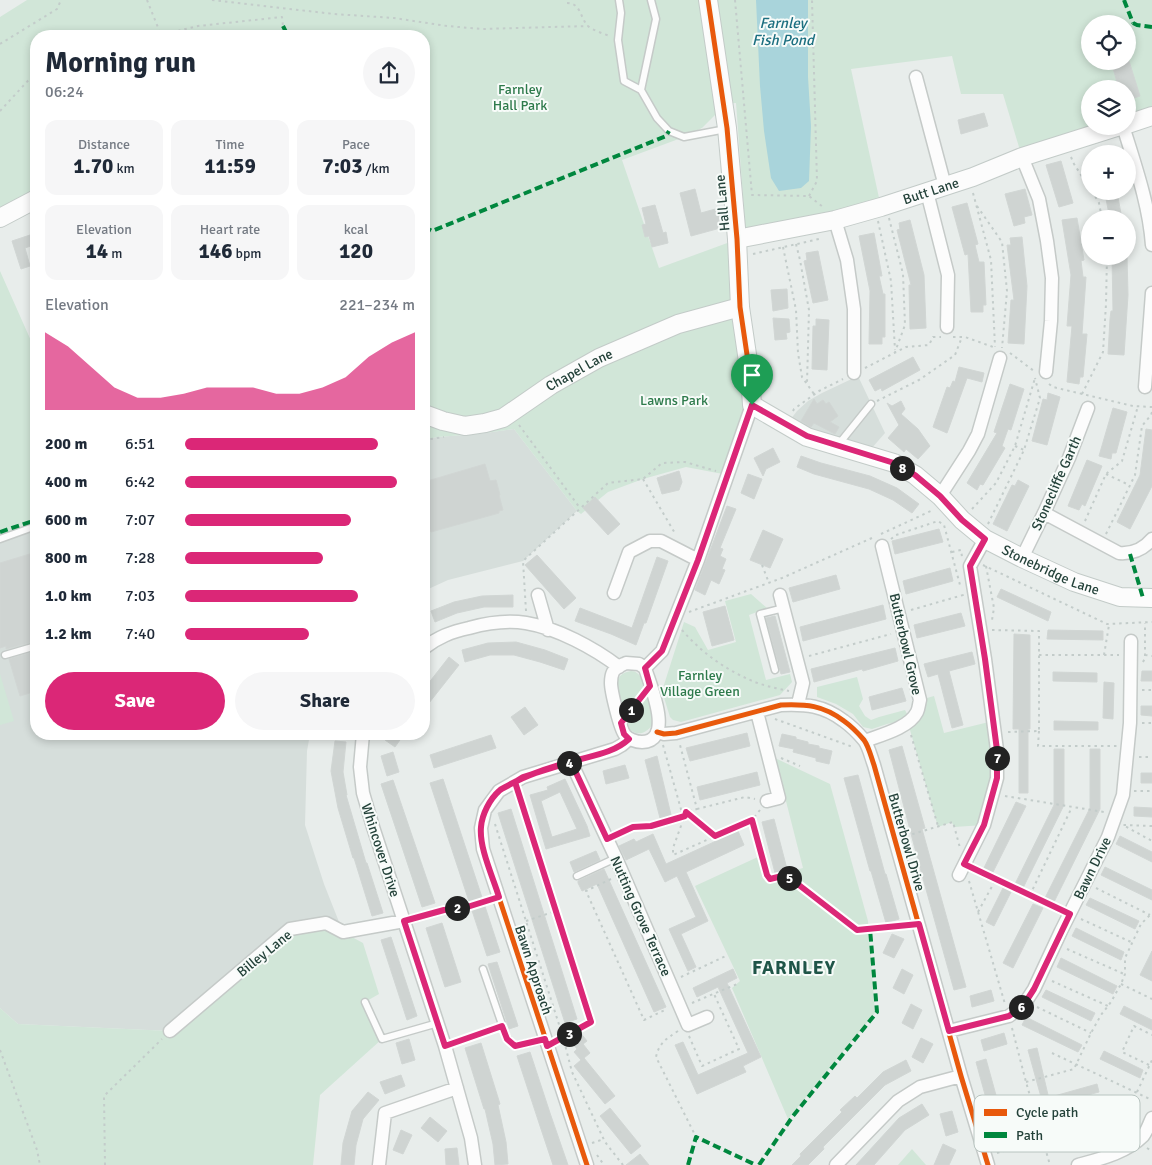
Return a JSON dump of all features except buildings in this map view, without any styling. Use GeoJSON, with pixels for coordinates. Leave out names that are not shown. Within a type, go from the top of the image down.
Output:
{"type":"FeatureCollection","features":[{"type":"Feature","properties":{"kind":"street","name":"Hall Lane"},"geometry":{"type":"LineString","coordinates":[[708,0],[727,128],[737,239],[740,306],[750,375],[752,405]]}},
{"type":"Feature","properties":{"kind":"street"},"geometry":{"type":"LineString","coordinates":[[916,77],[945,186]]}},
{"type":"Feature","properties":{"kind":"street"},"geometry":{"type":"LineString","coordinates":[[1136,121],[1152,116]]}},
{"type":"Feature","properties":{"kind":"street","name":"Butt Lane"},"geometry":{"type":"LineString","coordinates":[[737,239],[837,227],[881,207],[968,178],[1022,157],[1092,135]]}},
{"type":"Feature","properties":{"kind":"street"},"geometry":{"type":"LineString","coordinates":[[1125,135],[1143,196],[1152,245]]}},
{"type":"Feature","properties":{"kind":"street"},"geometry":{"type":"LineString","coordinates":[[1022,157],[1039,199],[1052,278],[1051,321],[1039,374]]}},
{"type":"Feature","properties":{"kind":"street"},"geometry":{"type":"LineString","coordinates":[[927,192],[948,275],[947,327]]}},
{"type":"Feature","properties":{"kind":"street"},"geometry":{"type":"LineString","coordinates":[[0,218],[30,202]]}},
{"type":"Feature","properties":{"kind":"street"},"geometry":{"type":"LineString","coordinates":[[837,227],[847,260],[854,309],[854,373]]}},
{"type":"Feature","properties":{"kind":"street"},"geometry":{"type":"LineString","coordinates":[[1145,387],[1152,293]]}},
{"type":"Feature","properties":{"kind":"street","name":"Chapel Lane"},"geometry":{"type":"LineString","coordinates":[[430,416],[465,426],[504,418],[551,386],[599,358],[678,324],[740,306]]}},
{"type":"Feature","properties":{"kind":"street"},"geometry":{"type":"LineString","coordinates":[[943,500],[978,434],[999,352]]}},
{"type":"Feature","properties":{"kind":"street"},"geometry":{"type":"LineString","coordinates":[[645,668],[662,651],[675,618],[692,557],[728,475],[752,405]]}},
{"type":"Feature","properties":{"kind":"street","name":"Stonebridge Lane"},"geometry":{"type":"LineString","coordinates":[[752,405],[807,436],[894,463],[915,475],[962,520],[986,531],[1022,558],[1074,582],[1120,597],[1152,598]]}},
{"type":"Feature","properties":{"kind":"street","name":"Stonecliffe Garth"},"geometry":{"type":"LineString","coordinates":[[1022,558],[1069,458],[1088,408]]}},
{"type":"Feature","properties":{"kind":"street"},"geometry":{"type":"LineString","coordinates":[[1044,513],[1119,553],[1130,554],[1143,547],[1152,539]]}},
{"type":"Feature","properties":{"kind":"street"},"geometry":{"type":"LineString","coordinates":[[962,869],[984,825],[997,778],[997,750],[970,566],[986,531]]}},
{"type":"Feature","properties":{"kind":"street"},"geometry":{"type":"LineString","coordinates":[[614,593],[629,552],[642,544],[650,541],[661,542],[692,557]]}},
{"type":"Feature","properties":{"kind":"street","name":"Butterbowl Grove"},"geometry":{"type":"LineString","coordinates":[[882,546],[920,700],[918,712],[908,723]]}},
{"type":"Feature","properties":{"kind":"street"},"geometry":{"type":"LineString","coordinates":[[538,595],[548,630]]}},
{"type":"Feature","properties":{"kind":"street"},"geometry":{"type":"LineString","coordinates":[[780,595],[803,682],[799,699]]}},
{"type":"Feature","properties":{"kind":"street"},"geometry":{"type":"LineString","coordinates":[[430,644],[447,634],[478,625],[505,622],[526,623],[562,634],[587,646],[618,667]]}},
{"type":"Feature","properties":{"kind":"street","name":"Bawn Drive"},"geometry":{"type":"LineString","coordinates":[[949,1031],[1009,1016],[1023,1006],[1074,916],[1108,837],[1123,795],[1130,723],[1131,641]]}},
{"type":"Feature","properties":{"kind":"street"},"geometry":{"type":"LineString","coordinates":[[626,663],[639,664],[645,668],[660,723],[659,733],[647,741],[642,742],[629,739],[624,734],[610,682],[613,672],[618,667],[626,663]]}},
{"type":"Feature","properties":{"kind":"street","name":"Butterbowl Drive"},"geometry":{"type":"LineString","coordinates":[[659,733],[676,733],[799,699],[834,714],[852,727],[867,747],[974,1117]]}},
{"type":"Feature","properties":{"kind":"street"},"geometry":{"type":"LineString","coordinates":[[757,712],[778,798],[767,801]]}},
{"type":"Feature","properties":{"kind":"street"},"geometry":{"type":"LineString","coordinates":[[867,747],[908,723]]}},
{"type":"Feature","properties":{"kind":"street"},"geometry":{"type":"LineString","coordinates":[[487,807],[499,791],[523,777],[615,749],[622,746],[629,739]]}},
{"type":"Feature","properties":{"kind":"street","name":"Whincover Drive"},"geometry":{"type":"LineString","coordinates":[[362,740],[360,767],[363,793],[445,1046],[471,1138],[475,1165]]}},
{"type":"Feature","properties":{"kind":"street","name":"Nutting Grove Terrace"},"geometry":{"type":"LineString","coordinates":[[571,762],[616,858],[687,1026]]}},
{"type":"Feature","properties":{"kind":"street","name":"Bawn Approach"},"geometry":{"type":"LineString","coordinates":[[487,807],[481,828],[483,849],[587,1165]]}},
{"type":"Feature","properties":{"kind":"street","name":"Billey Lane"},"geometry":{"type":"LineString","coordinates":[[170,1031],[290,929],[326,923],[343,932],[404,921]]}},
{"type":"Feature","properties":{"kind":"street"},"geometry":{"type":"LineString","coordinates":[[687,1026],[707,1017]]}},
{"type":"Feature","properties":{"kind":"street"},"geometry":{"type":"LineString","coordinates":[[836,1165],[898,1101],[920,1087],[962,1076]]}},
{"type":"Feature","properties":{"kind":"street"},"geometry":{"type":"LineString","coordinates":[[379,1165],[385,1113],[457,1088]]}},
{"type":"Feature","properties":{"kind":"street"},"geometry":{"type":"LineString","coordinates":[[1140,1138],[1152,1118]]}},
{"type":"Feature","properties":{"kind":"street"},"geometry":{"type":"LineString","coordinates":[[1078,1165],[1118,1152]]}},
{"type":"Feature","properties":{"kind":"lane"},"geometry":{"type":"LineString","coordinates":[[619,0],[621,13],[618,40],[624,81],[641,90],[658,118],[669,131],[684,137],[727,128]]}},
{"type":"Feature","properties":{"kind":"lane"},"geometry":{"type":"LineString","coordinates":[[641,90],[656,19],[651,0]]}},
{"type":"Feature","properties":{"kind":"lane"},"geometry":{"type":"LineString","coordinates":[[837,446],[871,404]]}},
{"type":"Feature","properties":{"kind":"lane"},"geometry":{"type":"LineString","coordinates":[[0,539],[30,528]]}},
{"type":"Feature","properties":{"kind":"lane"},"geometry":{"type":"LineString","coordinates":[[775,670],[760,614],[784,608]]}},
{"type":"Feature","properties":{"kind":"lane"},"geometry":{"type":"LineString","coordinates":[[5,655],[30,648]]}},
{"type":"Feature","properties":{"kind":"lane"},"geometry":{"type":"LineString","coordinates":[[577,876],[616,858]]}},
{"type":"Feature","properties":{"kind":"lane"},"geometry":{"type":"LineString","coordinates":[[483,969],[507,1039],[515,1046],[546,1042]]}},
{"type":"Feature","properties":{"kind":"lane"},"geometry":{"type":"LineString","coordinates":[[365,1002],[382,1039],[438,1023]]}},
{"type":"Feature","properties":{"kind":"path"},"geometry":{"type":"LineString","coordinates":[[0,44],[57,9],[61,0]]}},
{"type":"Feature","properties":{"kind":"path"},"geometry":{"type":"LineString","coordinates":[[146,0],[159,30]]}},
{"type":"Feature","properties":{"kind":"path"},"geometry":{"type":"LineString","coordinates":[[212,0],[334,14],[394,18],[482,29],[588,26],[618,40]]}},
{"type":"Feature","properties":{"kind":"path"},"geometry":{"type":"LineString","coordinates":[[734,0],[752,195],[810,196],[817,181],[812,0]]}},
{"type":"Feature","properties":{"kind":"path"},"geometry":{"type":"LineString","coordinates":[[567,3],[572,3],[576,6],[588,26]]}},
{"type":"Feature","properties":{"kind":"path"},"geometry":{"type":"LineString","coordinates":[[182,30],[198,26],[282,17],[283,26]]}},
{"type":"Feature","properties":{"kind":"path"},"geometry":{"type":"LineString","coordinates":[[0,111],[30,78]]}},
{"type":"Feature","properties":{"kind":"path"},"geometry":{"type":"LineString","coordinates":[[1066,143],[1074,164],[1081,175]]}},
{"type":"Feature","properties":{"kind":"path"},"geometry":{"type":"LineString","coordinates":[[968,178],[991,260],[999,352]]}},
{"type":"Feature","properties":{"kind":"path"},"geometry":{"type":"LineString","coordinates":[[976,204],[1002,242],[1007,291],[999,352]]}},
{"type":"Feature","properties":{"kind":"path"},"geometry":{"type":"LineString","coordinates":[[881,207],[903,274],[905,325],[895,352],[891,281],[881,207]]}},
{"type":"Feature","properties":{"kind":"path"},"geometry":{"type":"LineString","coordinates":[[738,258],[796,244],[837,227]]}},
{"type":"Feature","properties":{"kind":"path"},"geometry":{"type":"LineString","coordinates":[[796,244],[809,310],[807,385]]}},
{"type":"Feature","properties":{"kind":"path"},"geometry":{"type":"LineString","coordinates":[[783,247],[796,310],[798,352],[802,377],[814,395]]}},
{"type":"Feature","properties":{"kind":"path"},"geometry":{"type":"LineString","coordinates":[[1082,394],[1103,352],[1107,265]]}},
{"type":"Feature","properties":{"kind":"path"},"geometry":{"type":"LineString","coordinates":[[871,404],[919,380],[955,355],[962,337]]}},
{"type":"Feature","properties":{"kind":"path"},"geometry":{"type":"LineString","coordinates":[[962,520],[996,483],[1015,446],[1039,374]]}},
{"type":"Feature","properties":{"kind":"path"},"geometry":{"type":"LineString","coordinates":[[986,531],[1024,450],[1040,398],[1039,374]]}},
{"type":"Feature","properties":{"kind":"path"},"geometry":{"type":"LineString","coordinates":[[1080,532],[1106,474],[1122,461],[1138,406]]}},
{"type":"Feature","properties":{"kind":"path"},"geometry":{"type":"LineString","coordinates":[[1101,544],[1135,475],[1142,426],[1152,412]]}},
{"type":"Feature","properties":{"kind":"path"},"geometry":{"type":"LineString","coordinates":[[504,418],[520,425],[580,508]]}},
{"type":"Feature","properties":{"kind":"path"},"geometry":{"type":"LineString","coordinates":[[1015,446],[1024,450]]}},
{"type":"Feature","properties":{"kind":"path"},"geometry":{"type":"LineString","coordinates":[[526,623],[523,561],[608,483],[643,479],[662,463],[685,462],[728,475]]}},
{"type":"Feature","properties":{"kind":"path"},"geometry":{"type":"LineString","coordinates":[[1106,474],[1130,485]]}},
{"type":"Feature","properties":{"kind":"path"},"geometry":{"type":"LineString","coordinates":[[643,479],[692,557]]}},
{"type":"Feature","properties":{"kind":"path"},"geometry":{"type":"LineString","coordinates":[[799,699],[772,687],[749,680],[727,668],[690,639],[675,618],[769,583],[844,551],[912,520],[943,500]]}},
{"type":"Feature","properties":{"kind":"path"},"geometry":{"type":"LineString","coordinates":[[882,546],[896,534],[938,521],[944,525],[963,595],[899,613]]}},
{"type":"Feature","properties":{"kind":"path"},"geometry":{"type":"LineString","coordinates":[[952,552],[961,550]]}},
{"type":"Feature","properties":{"kind":"path"},"geometry":{"type":"LineString","coordinates":[[973,560],[1107,624],[1152,622]]}},
{"type":"Feature","properties":{"kind":"path"},"geometry":{"type":"LineString","coordinates":[[762,565],[769,583]]}},
{"type":"Feature","properties":{"kind":"path"},"geometry":{"type":"LineString","coordinates":[[1104,655],[1109,624]]}},
{"type":"Feature","properties":{"kind":"path"},"geometry":{"type":"LineString","coordinates":[[797,660],[903,630]]}},
{"type":"Feature","properties":{"kind":"path"},"geometry":{"type":"LineString","coordinates":[[990,630],[1039,631],[1038,746],[1128,746]]}},
{"type":"Feature","properties":{"kind":"path"},"geometry":{"type":"LineString","coordinates":[[1039,655],[1131,655]]}},
{"type":"Feature","properties":{"kind":"path"},"geometry":{"type":"LineString","coordinates":[[1145,656],[1152,656]]}},
{"type":"Feature","properties":{"kind":"path"},"geometry":{"type":"LineString","coordinates":[[621,723],[650,686]]}},
{"type":"Feature","properties":{"kind":"path"},"geometry":{"type":"LineString","coordinates":[[1140,690],[1152,690]]}},
{"type":"Feature","properties":{"kind":"path"},"geometry":{"type":"LineString","coordinates":[[757,712],[867,747]]}},
{"type":"Feature","properties":{"kind":"path"},"geometry":{"type":"LineString","coordinates":[[908,723],[938,827]]}},
{"type":"Feature","properties":{"kind":"path"},"geometry":{"type":"LineString","coordinates":[[1140,723],[1152,723]]}},
{"type":"Feature","properties":{"kind":"path"},"geometry":{"type":"LineString","coordinates":[[994,732],[1039,732]]}},
{"type":"Feature","properties":{"kind":"path"},"geometry":{"type":"LineString","coordinates":[[659,733],[682,813],[745,797],[767,801],[752,820],[673,855],[673,848],[686,812]]}},
{"type":"Feature","properties":{"kind":"path"},"geometry":{"type":"LineString","coordinates":[[676,733],[697,809]]}},
{"type":"Feature","properties":{"kind":"path"},"geometry":{"type":"LineString","coordinates":[[767,752],[800,766]]}},
{"type":"Feature","properties":{"kind":"path"},"geometry":{"type":"LineString","coordinates":[[1139,757],[1152,757]]}},
{"type":"Feature","properties":{"kind":"path"},"geometry":{"type":"LineString","coordinates":[[515,782],[591,1022],[563,1037],[546,1042]]}},
{"type":"Feature","properties":{"kind":"path"},"geometry":{"type":"LineString","coordinates":[[1133,791],[1152,791]]}},
{"type":"Feature","properties":{"kind":"path"},"geometry":{"type":"LineString","coordinates":[[992,794],[1116,814]]}},
{"type":"Feature","properties":{"kind":"path"},"geometry":{"type":"LineString","coordinates":[[487,807],[526,921],[563,1037],[572,1072],[604,1139],[623,1165]]}},
{"type":"Feature","properties":{"kind":"path"},"geometry":{"type":"LineString","coordinates":[[1030,895],[1072,807]]}},
{"type":"Feature","properties":{"kind":"path"},"geometry":{"type":"LineString","coordinates":[[686,812],[715,836]]}},
{"type":"Feature","properties":{"kind":"path"},"geometry":{"type":"LineString","coordinates":[[607,839],[633,827],[651,826],[685,816]]}},
{"type":"Feature","properties":{"kind":"path"},"geometry":{"type":"LineString","coordinates":[[752,820],[767,875],[770,879],[786,875],[857,930],[919,924]]}},
{"type":"Feature","properties":{"kind":"path"},"geometry":{"type":"LineString","coordinates":[[895,839],[953,822],[962,869],[978,912],[1030,1095]]}},
{"type":"Feature","properties":{"kind":"path"},"geometry":{"type":"LineString","coordinates":[[1152,826],[1123,825],[1152,841]]}},
{"type":"Feature","properties":{"kind":"path"},"geometry":{"type":"LineString","coordinates":[[962,869],[996,879],[1132,943]]}},
{"type":"Feature","properties":{"kind":"path"},"geometry":{"type":"LineString","coordinates":[[622,874],[586,891],[644,1020],[736,984]]}},
{"type":"Feature","properties":{"kind":"path"},"geometry":{"type":"LineString","coordinates":[[978,912],[996,879]]}},
{"type":"Feature","properties":{"kind":"path"},"geometry":{"type":"LineString","coordinates":[[1094,887],[1150,915]]}},
{"type":"Feature","properties":{"kind":"path"},"geometry":{"type":"LineString","coordinates":[[404,921],[444,910],[464,908],[499,897]]}},
{"type":"Feature","properties":{"kind":"path"},"geometry":{"type":"LineString","coordinates":[[526,921],[556,911]]}},
{"type":"Feature","properties":{"kind":"path"},"geometry":{"type":"LineString","coordinates":[[1026,1082],[1074,1069],[1091,1033],[1121,984],[1125,974],[1125,958],[1141,924],[1152,912]]}},
{"type":"Feature","properties":{"kind":"path"},"geometry":{"type":"LineString","coordinates":[[1065,948],[1125,974]]}},
{"type":"Feature","properties":{"kind":"path"},"geometry":{"type":"LineString","coordinates":[[670,982],[728,955]]}},
{"type":"Feature","properties":{"kind":"path"},"geometry":{"type":"LineString","coordinates":[[1050,980],[1108,1006]]}},
{"type":"Feature","properties":{"kind":"path"},"geometry":{"type":"LineString","coordinates":[[1121,984],[1152,999]]}},
{"type":"Feature","properties":{"kind":"path"},"geometry":{"type":"LineString","coordinates":[[696,1136],[656,1057],[657,1049],[665,1039],[687,1026],[702,1066],[739,1049],[714,994]]}},
{"type":"Feature","properties":{"kind":"path"},"geometry":{"type":"LineString","coordinates":[[1036,1007],[1091,1033]]}},
{"type":"Feature","properties":{"kind":"path"},"geometry":{"type":"LineString","coordinates":[[445,1046],[502,1026]]}},
{"type":"Feature","properties":{"kind":"path"},"geometry":{"type":"LineString","coordinates":[[1149,1066],[1122,1052],[1134,1026],[1152,1034]]}},
{"type":"Feature","properties":{"kind":"path"},"geometry":{"type":"LineString","coordinates":[[105,1165],[104,1096],[170,1031]]}},
{"type":"Feature","properties":{"kind":"path"},"geometry":{"type":"LineString","coordinates":[[0,1050],[37,1150],[40,1165]]}},
{"type":"Feature","properties":{"kind":"path"},"geometry":{"type":"LineString","coordinates":[[1052,1052],[1152,1100]]}},
{"type":"Feature","properties":{"kind":"path"},"geometry":{"type":"LineString","coordinates":[[1134,1095],[1152,1060]]}},
{"type":"Feature","properties":{"kind":"path"},"geometry":{"type":"LineString","coordinates":[[589,1144],[604,1139]]}},
{"type":"Feature","properties":{"kind":"path"},"geometry":{"type":"LineString","coordinates":[[987,1161],[1011,1152]]}},
{"type":"Feature","properties":{"kind":"path"},"geometry":{"type":"LineString","coordinates":[[1046,1152],[1050,1165]]}},
{"type":"Feature","properties":{"kind":"path"},"geometry":{"type":"LineString","coordinates":[[1108,1156],[1110,1152]]}},
{"type":"Feature","properties":{"kind":"shaded area"},"geometry":{"type":"Polygon","coordinates":[[[858,376],[885,433],[871,449],[809,430],[790,420],[808,401],[858,376]]]}},
{"type":"Feature","properties":{"kind":"shaded area"},"geometry":{"type":"Polygon","coordinates":[[[514,429],[577,511],[523,561],[448,580],[430,588],[430,439],[514,429]]]}},
{"type":"Feature","properties":{"kind":"shaded area"},"geometry":{"type":"Polygon","coordinates":[[[30,528],[30,740],[309,740],[305,825],[324,884],[343,932],[170,1031],[18,1024],[0,1008],[0,539],[30,528]]]}},
{"type":"Feature","properties":{"kind":"green space"},"geometry":{"type":"Polygon","coordinates":[[[27,0],[1152,0],[1152,116],[1136,121],[1136,80],[1081,80],[1081,135],[1092,135],[1022,157],[1003,94],[961,94],[952,56],[851,69],[881,207],[746,237],[736,103],[721,104],[715,115],[702,128],[684,137],[622,160],[659,268],[730,242],[752,405],[728,475],[686,467],[643,479],[608,492],[581,514],[514,429],[430,439],[430,30],[30,30],[30,202],[0,218],[0,17],[27,0]]]}},
{"type":"Feature","properties":{"kind":"green space"},"geometry":{"type":"Polygon","coordinates":[[[0,271],[30,338],[30,528],[0,539],[0,271]]]}},
{"type":"Feature","properties":{"kind":"green space","name":"Farnley Village Green"},"geometry":{"type":"Polygon","coordinates":[[[751,594],[767,608],[749,615],[766,680],[790,674],[792,682],[780,695],[681,722],[673,720],[670,717],[662,691],[684,622],[695,627],[708,650],[736,642],[725,601],[751,594]]]}},
{"type":"Feature","properties":{"kind":"green space"},"geometry":{"type":"Polygon","coordinates":[[[631,671],[637,673],[642,679],[653,713],[652,726],[642,733],[631,731],[628,728],[618,690],[620,676],[631,671]]]}},
{"type":"Feature","properties":{"kind":"green space"},"geometry":{"type":"Polygon","coordinates":[[[0,674],[14,721],[0,725],[0,674]]]}},
{"type":"Feature","properties":{"kind":"green space"},"geometry":{"type":"Polygon","coordinates":[[[857,677],[863,699],[859,706],[865,716],[871,720],[905,710],[907,714],[900,721],[872,729],[863,727],[853,714],[836,704],[817,697],[817,687],[857,677]]]}},
{"type":"Feature","properties":{"kind":"green space"},"geometry":{"type":"Polygon","coordinates":[[[934,696],[944,733],[993,721],[997,750],[984,825],[954,827],[952,822],[938,827],[908,723],[920,700],[934,696]]]}},
{"type":"Feature","properties":{"kind":"green space"},"geometry":{"type":"Polygon","coordinates":[[[775,758],[830,784],[868,921],[875,1013],[788,1119],[732,988],[740,981],[695,886],[760,856],[770,877],[803,868],[775,758]]]}},
{"type":"Feature","properties":{"kind":"green space"},"geometry":{"type":"Polygon","coordinates":[[[326,923],[363,943],[379,994],[365,1002],[382,1039],[320,1095],[313,1165],[0,1165],[0,1008],[18,1024],[170,1031],[290,929],[326,923]]]}},
{"type":"Feature","properties":{"kind":"green space"},"geometry":{"type":"Polygon","coordinates":[[[912,1149],[926,1165],[898,1165],[912,1149]]]}},
{"type":"Feature","properties":{"kind":"water","name":"Farnley Fish Pond"},"geometry":{"type":"Polygon","coordinates":[[[756,0],[808,0],[808,77],[811,126],[809,181],[801,188],[779,191],[771,178],[760,86],[756,0]]]}},
{"type":"Feature","properties":{"kind":"marked path"},"geometry":{"type":"LineString","coordinates":[[1124,0],[1130,15]]}},
{"type":"Feature","properties":{"kind":"marked path"},"geometry":{"type":"LineString","coordinates":[[1136,24],[1152,27]]}},
{"type":"Feature","properties":{"kind":"marked path"},"geometry":{"type":"LineString","coordinates":[[283,26],[285,30]]}},
{"type":"Feature","properties":{"kind":"marked path"},"geometry":{"type":"LineString","coordinates":[[430,230],[432,231],[666,136],[669,131]]}},
{"type":"Feature","properties":{"kind":"marked path"},"geometry":{"type":"LineString","coordinates":[[0,532],[30,522]]}},
{"type":"Feature","properties":{"kind":"marked path"},"geometry":{"type":"LineString","coordinates":[[1130,554],[1143,598]]}},
{"type":"Feature","properties":{"kind":"marked path"},"geometry":{"type":"LineString","coordinates":[[759,1165],[793,1116],[877,1012],[870,929]]}},
{"type":"Feature","properties":{"kind":"marked path"},"geometry":{"type":"LineString","coordinates":[[688,1165],[696,1137],[756,1165]]}},
{"type":"Feature","properties":{"kind":"cycle path"},"geometry":{"type":"LineString","coordinates":[[645,668],[662,651],[698,560],[752,405],[750,375],[740,307],[737,239],[727,128],[708,0]]}},
{"type":"Feature","properties":{"kind":"cycle path"},"geometry":{"type":"LineString","coordinates":[[657,732],[664,734],[676,733],[781,705],[798,705],[814,707],[829,712],[847,723],[864,740],[874,765],[974,1119]]}},
{"type":"Feature","properties":{"kind":"cycle path"},"geometry":{"type":"LineString","coordinates":[[587,1165],[483,849],[481,828],[485,810],[499,791],[523,777],[615,749],[629,739]]}},
{"type":"Feature","properties":{"kind":"cycle path"},"geometry":{"type":"LineString","coordinates":[[984,1152],[988,1165]]}},
{"type":"Feature","properties":{"kind":"district","name":"FARNLEY"},"geometry":{"type":"Point","coordinates":[794,967]}},
{"type":"Feature","properties":{"kind":"route"},"geometry":{"type":"LineString","coordinates":[[752,405],[698,560],[662,651],[645,668],[650,686],[621,723],[624,734],[629,739],[622,746],[608,752],[571,762],[523,777],[499,791],[485,810],[481,828],[483,849],[499,897],[464,908],[444,910],[404,921],[445,1046],[502,1026],[507,1039],[515,1046],[545,1039],[547,1046],[591,1022],[515,782],[523,777],[571,762],[607,839],[633,827],[651,826],[685,816],[686,812],[715,836],[752,820],[767,875],[770,879],[786,875],[857,930],[919,924],[949,1031],[1009,1016],[1023,1006],[1034,989],[1070,914],[964,864],[984,825],[997,778],[997,750],[970,566],[985,539],[915,475],[894,463],[807,436],[752,405]]}},
{"type":"Feature","properties":{"kind":"park label","name":"Farnley Hall Park"},"geometry":{"type":"Point","coordinates":[520,98]}},
{"type":"Feature","properties":{"kind":"park label","name":"Lawns Park"},"geometry":{"type":"Point","coordinates":[674,400]}}]}
